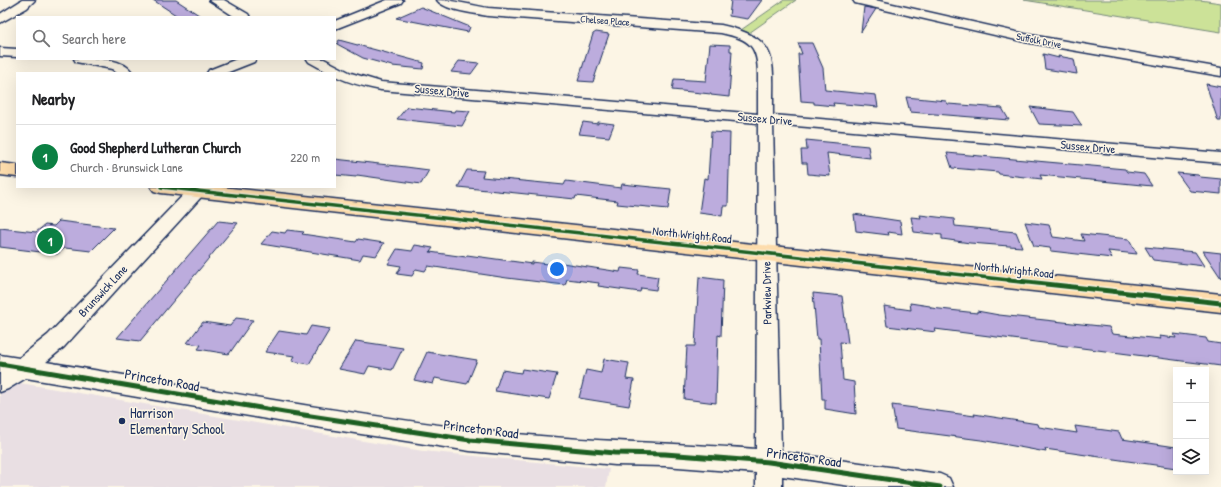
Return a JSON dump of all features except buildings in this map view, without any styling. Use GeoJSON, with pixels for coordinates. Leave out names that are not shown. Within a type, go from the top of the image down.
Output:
{"type":"FeatureCollection","features":[{"type":"Feature","properties":{"kind":"main road"},"geometry":{"type":"LineString","coordinates":[[0,169],[16,171]]}},
{"type":"Feature","properties":{"kind":"main road","name":"North Wright Road"},"geometry":{"type":"LineString","coordinates":[[170,188],[1221,303]]}},
{"type":"Feature","properties":{"kind":"street"},"geometry":{"type":"LineString","coordinates":[[0,19],[23,6],[29,0]]}},
{"type":"Feature","properties":{"kind":"street"},"geometry":{"type":"LineString","coordinates":[[215,0],[242,16]]}},
{"type":"Feature","properties":{"kind":"street"},"geometry":{"type":"LineString","coordinates":[[336,25],[397,0]]}},
{"type":"Feature","properties":{"kind":"street","name":"Chelsea Place"},"geometry":{"type":"LineString","coordinates":[[443,0],[456,6],[488,12],[721,29],[741,34],[751,39],[763,51]]}},
{"type":"Feature","properties":{"kind":"street","name":"Suffolk Drive"},"geometry":{"type":"LineString","coordinates":[[859,0],[1025,38],[1221,72]]}},
{"type":"Feature","properties":{"kind":"street","name":"Parkview Drive"},"geometry":{"type":"LineString","coordinates":[[763,51],[769,487]]}},
{"type":"Feature","properties":{"kind":"street"},"geometry":{"type":"LineString","coordinates":[[0,52],[16,53]]}},
{"type":"Feature","properties":{"kind":"street"},"geometry":{"type":"LineString","coordinates":[[86,60],[116,66],[125,72]]}},
{"type":"Feature","properties":{"kind":"street"},"geometry":{"type":"LineString","coordinates":[[216,72],[246,60]]}},
{"type":"Feature","properties":{"kind":"street","name":"Sussex Drive"},"geometry":{"type":"LineString","coordinates":[[316,60],[343,76],[372,84],[1221,158]]}},
{"type":"Feature","properties":{"kind":"street","name":"Brunswick Lane"},"geometry":{"type":"LineString","coordinates":[[0,382],[24,367],[56,341],[197,191]]}},
{"type":"Feature","properties":{"kind":"street","name":"Princeton Road"},"geometry":{"type":"LineString","coordinates":[[0,364],[284,412],[470,440],[615,453],[665,454],[769,462],[940,487]]}},
{"type":"Feature","properties":{"kind":"shaded area","name":"Harrison Elementary School"},"geometry":{"type":"Polygon","coordinates":[[[14,382],[423,451],[609,469],[606,487],[0,487],[0,391],[14,382]]]}},
{"type":"Feature","properties":{"kind":"green space"},"geometry":{"type":"Polygon","coordinates":[[[784,0],[796,0],[749,33],[741,30],[784,0]]]}},
{"type":"Feature","properties":{"kind":"green space"},"geometry":{"type":"Polygon","coordinates":[[[1024,0],[1200,0],[1221,3],[1221,32],[1024,0]]]}},
{"type":"Feature","properties":{"kind":"cycle path"},"geometry":{"type":"LineString","coordinates":[[170,188],[1221,303]]}},
{"type":"Feature","properties":{"kind":"cycle path"},"geometry":{"type":"LineString","coordinates":[[0,364],[284,412],[470,440],[615,453],[665,454],[769,462],[940,487]]}},
{"type":"Feature","properties":{"kind":"place","name":"Good Shepherd Lutheran Church"},"geometry":{"type":"Point","coordinates":[50,241]}},
{"type":"Feature","properties":{"kind":"place","name":"Harrison Elementary School"},"geometry":{"type":"Point","coordinates":[122,421]}}]}
